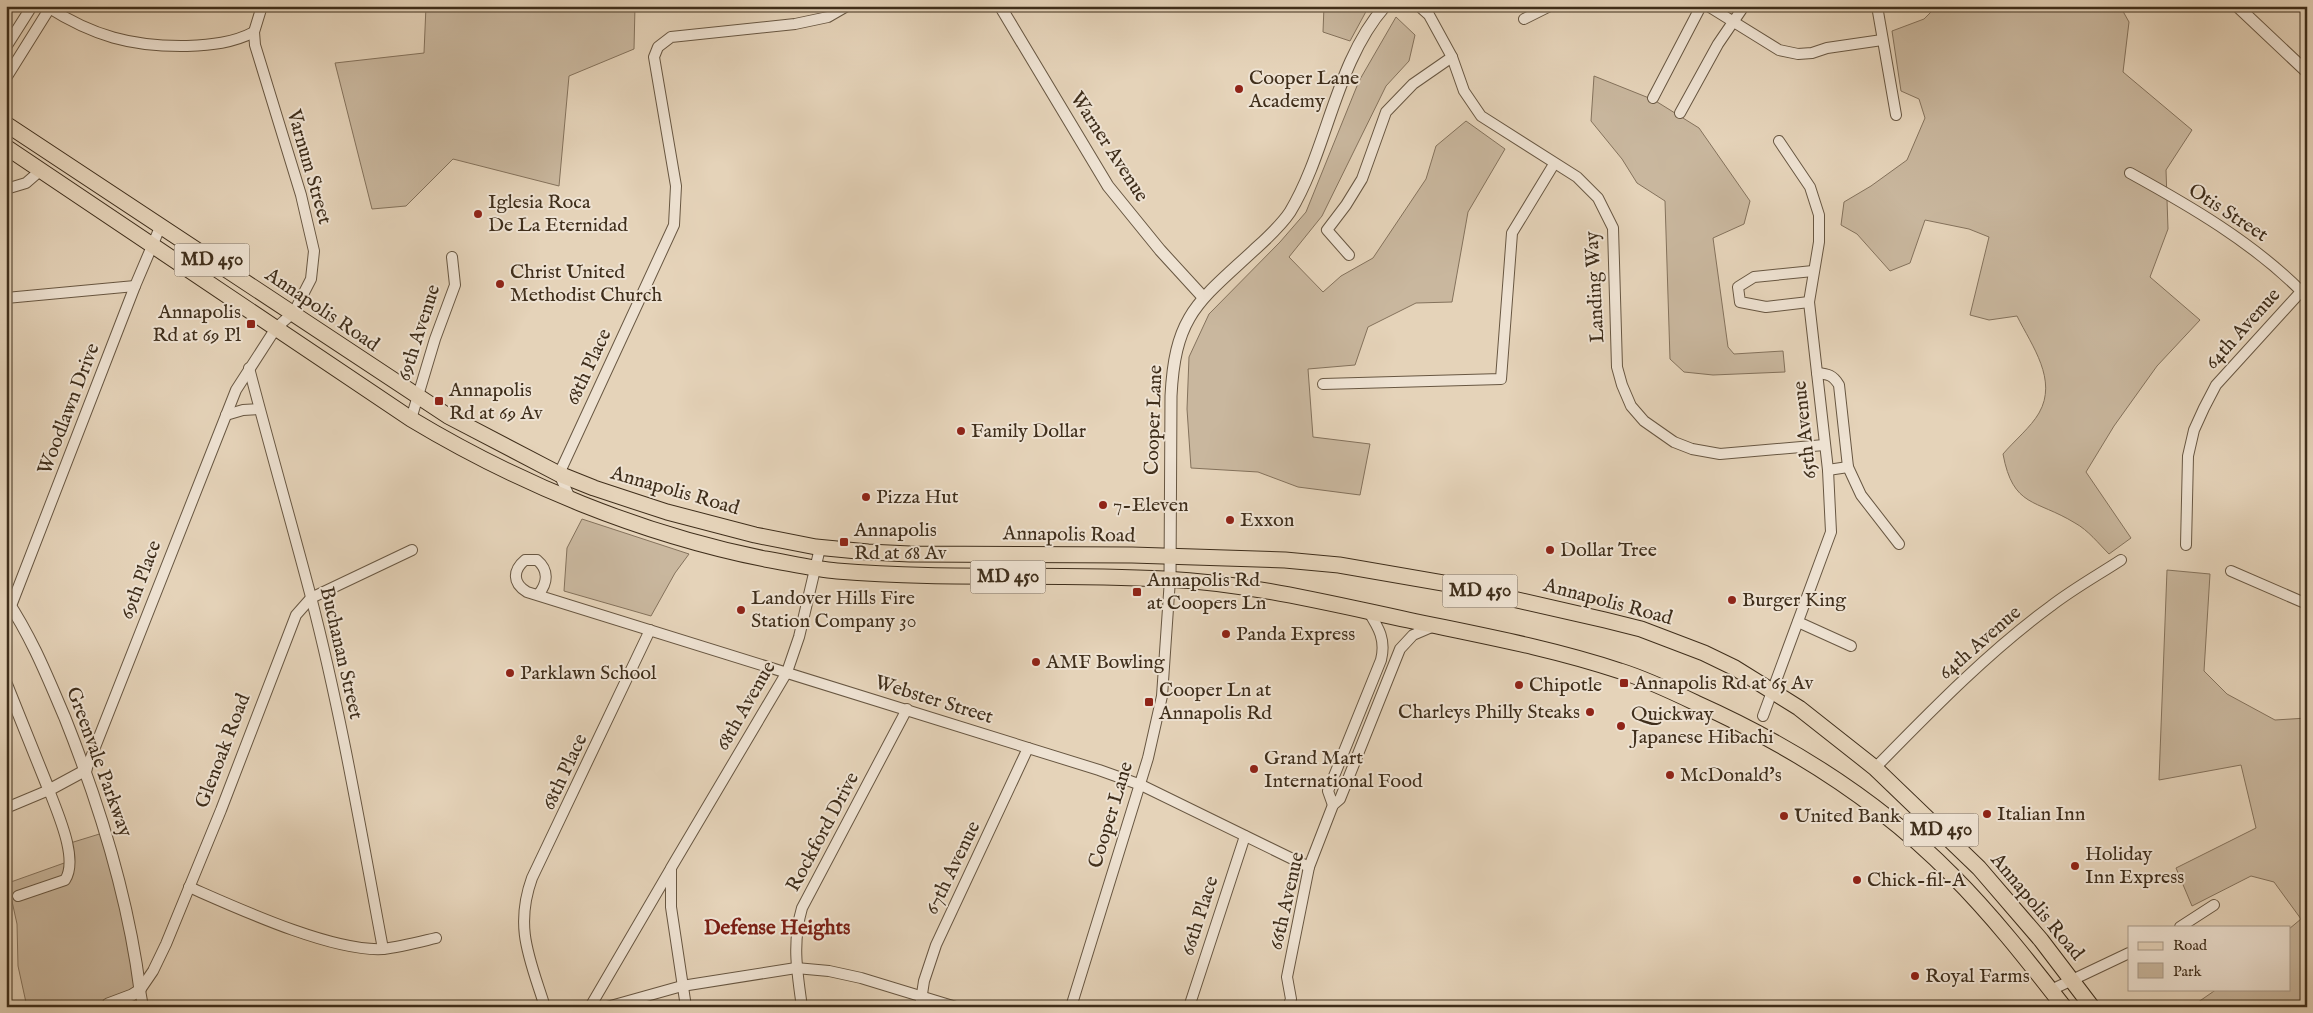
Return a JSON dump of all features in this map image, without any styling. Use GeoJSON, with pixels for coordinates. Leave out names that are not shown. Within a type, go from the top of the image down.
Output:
{"type":"FeatureCollection","features":[{"type":"Feature","properties":{"kind":"main road","name":"Annapolis Road"},"geometry":{"type":"LineString","coordinates":[[6,124],[251,286],[294,312],[418,397],[481,434],[559,474],[594,488],[668,512],[755,535],[820,548],[910,554],[1132,555],[1170,558],[1259,559],[1340,565],[1394,573],[1484,592],[1654,634],[1704,653],[1773,690],[1832,732],[1875,768],[1979,868],[2041,940],[2092,1007]]}},
{"type":"Feature","properties":{"kind":"main road","name":"Annapolis Road"},"geometry":{"type":"LineString","coordinates":[[6,147],[411,419],[477,456],[622,520],[723,550],[817,568],[871,574],[1030,578],[1110,576],[1170,579],[1259,589],[1478,633],[1626,673],[1722,714],[1772,740],[1852,791],[1920,845],[1983,907],[2064,1007]]}},
{"type":"Feature","properties":{"kind":"main road"},"geometry":{"type":"LineString","coordinates":[[2051,990],[2068,996],[2077,1007]]}},
{"type":"Feature","properties":{"kind":"street"},"geometry":{"type":"LineString","coordinates":[[6,47],[32,6]]}},
{"type":"Feature","properties":{"kind":"street","name":"Varnum Street"},"geometry":{"type":"LineString","coordinates":[[262,6],[254,32],[255,45],[301,195],[314,252],[311,279],[294,312],[276,328]]}},
{"type":"Feature","properties":{"kind":"street","name":"68th Place"},"geometry":{"type":"LineString","coordinates":[[559,474],[674,225],[676,186],[654,57],[658,47],[671,37],[759,29],[820,20],[847,6]]}},
{"type":"Feature","properties":{"kind":"street","name":"Warner Avenue"},"geometry":{"type":"LineString","coordinates":[[1000,6],[1108,186],[1160,250],[1203,297]]}},
{"type":"Feature","properties":{"kind":"street","name":"Cooper Lane"},"geometry":{"type":"LineString","coordinates":[[1071,1007],[1141,785],[1162,696],[1170,579],[1172,371],[1180,336],[1186,321],[1203,297],[1271,234],[1291,210],[1344,78],[1364,38],[1385,6]]}},
{"type":"Feature","properties":{"kind":"street","name":"Landing Way"},"geometry":{"type":"LineString","coordinates":[[1419,6],[1429,15],[1452,57],[1464,91],[1481,116],[1577,177],[1598,198],[1613,228],[1617,367],[1631,406],[1644,421],[1674,442],[1692,449],[1720,454],[1824,445]]}},
{"type":"Feature","properties":{"kind":"street"},"geometry":{"type":"LineString","coordinates":[[1524,19],[1550,6]]}},
{"type":"Feature","properties":{"kind":"street"},"geometry":{"type":"LineString","coordinates":[[1653,98],[1701,6]]}},
{"type":"Feature","properties":{"kind":"street"},"geometry":{"type":"LineString","coordinates":[[1708,6],[1779,50],[1798,54],[1882,40]]}},
{"type":"Feature","properties":{"kind":"street"},"geometry":{"type":"LineString","coordinates":[[1680,113],[1718,44],[1744,6]]}},
{"type":"Feature","properties":{"kind":"street"},"geometry":{"type":"LineString","coordinates":[[1878,6],[1882,40],[1896,115]]}},
{"type":"Feature","properties":{"kind":"street"},"geometry":{"type":"LineString","coordinates":[[2237,6],[2307,72]]}},
{"type":"Feature","properties":{"kind":"street"},"geometry":{"type":"LineString","coordinates":[[6,78],[49,7],[77,24],[106,36],[148,46],[218,43],[240,39],[254,32]]}},
{"type":"Feature","properties":{"kind":"street"},"geometry":{"type":"LineString","coordinates":[[1349,255],[1327,230],[1346,205],[1362,179],[1386,112],[1413,84],[1452,57]]}},
{"type":"Feature","properties":{"kind":"street","name":"65th Avenue"},"geometry":{"type":"LineString","coordinates":[[1763,716],[1831,532],[1828,470],[1809,302],[1819,242],[1819,215],[1810,187],[1779,141]]}},
{"type":"Feature","properties":{"kind":"street"},"geometry":{"type":"LineString","coordinates":[[1323,384],[1501,379],[1512,233],[1554,164]]}},
{"type":"Feature","properties":{"kind":"street"},"geometry":{"type":"LineString","coordinates":[[6,190],[26,183],[41,170]]}},
{"type":"Feature","properties":{"kind":"street","name":"Otis Street"},"geometry":{"type":"LineString","coordinates":[[2130,173],[2195,211],[2248,246],[2304,288]]}},
{"type":"Feature","properties":{"kind":"street","name":"Woodlawn Drive"},"geometry":{"type":"LineString","coordinates":[[9,603],[161,225]]}},
{"type":"Feature","properties":{"kind":"street","name":"69th Avenue"},"geometry":{"type":"LineString","coordinates":[[411,419],[435,339],[455,285],[452,258]]}},
{"type":"Feature","properties":{"kind":"street"},"geometry":{"type":"LineString","coordinates":[[1809,302],[1766,306],[1740,302],[1738,287],[1754,277],[1813,271]]}},
{"type":"Feature","properties":{"kind":"street"},"geometry":{"type":"LineString","coordinates":[[6,298],[135,286]]}},
{"type":"Feature","properties":{"kind":"street","name":"64th Avenue"},"geometry":{"type":"LineString","coordinates":[[2186,545],[2188,456],[2194,430],[2204,408],[2216,385],[2304,288]]}},
{"type":"Feature","properties":{"kind":"street","name":"69th Place"},"geometry":{"type":"LineString","coordinates":[[86,770],[238,384],[276,328]]}},
{"type":"Feature","properties":{"kind":"street","name":"Buchanan Street"},"geometry":{"type":"LineString","coordinates":[[249,368],[311,598],[354,792],[382,949]]}},
{"type":"Feature","properties":{"kind":"street"},"geometry":{"type":"LineString","coordinates":[[1817,373],[1834,377],[1839,384],[1848,467],[1861,495],[1899,544]]}},
{"type":"Feature","properties":{"kind":"street"},"geometry":{"type":"LineString","coordinates":[[226,415],[260,408]]}},
{"type":"Feature","properties":{"kind":"street"},"geometry":{"type":"LineString","coordinates":[[1828,470],[1848,467]]}},
{"type":"Feature","properties":{"kind":"street"},"geometry":{"type":"LineString","coordinates":[[559,474],[570,498]]}},
{"type":"Feature","properties":{"kind":"street","name":"68th Avenue"},"geometry":{"type":"LineString","coordinates":[[590,1007],[787,672],[817,568],[820,548]]}},
{"type":"Feature","properties":{"kind":"street","name":"Glenoak Road"},"geometry":{"type":"LineString","coordinates":[[140,990],[150,976],[161,953],[189,887],[296,615],[311,598],[412,550]]}},
{"type":"Feature","properties":{"kind":"street","name":"64th Avenue"},"geometry":{"type":"LineString","coordinates":[[1875,768],[1955,689],[2012,638],[2052,605],[2121,560]]}},
{"type":"Feature","properties":{"kind":"street"},"geometry":{"type":"LineString","coordinates":[[2231,571],[2307,604]]}},
{"type":"Feature","properties":{"kind":"street","name":"Webster Street"},"geometry":{"type":"LineString","coordinates":[[538,594],[1141,785],[1309,867]]}},
{"type":"Feature","properties":{"kind":"street","name":"Greenvale Parkway"},"geometry":{"type":"LineString","coordinates":[[9,603],[35,646],[86,770],[106,832],[118,878],[143,1007]]}},
{"type":"Feature","properties":{"kind":"street","name":"66th Avenue"},"geometry":{"type":"LineString","coordinates":[[1334,805],[1328,791],[1381,660],[1384,648],[1383,635],[1368,611]]}},
{"type":"Feature","properties":{"kind":"street"},"geometry":{"type":"LineString","coordinates":[[1798,622],[1851,646]]}},
{"type":"Feature","properties":{"kind":"street","name":"66th Avenue"},"geometry":{"type":"LineString","coordinates":[[1288,1007],[1291,999],[1287,977],[1309,867],[1334,805],[1340,799],[1400,649],[1413,635],[1438,625]]}},
{"type":"Feature","properties":{"kind":"street","name":"68th Place"},"geometry":{"type":"LineString","coordinates":[[545,1007],[524,932],[525,902],[532,878],[650,630]]}},
{"type":"Feature","properties":{"kind":"street"},"geometry":{"type":"LineString","coordinates":[[6,683],[49,790],[67,844],[70,860],[68,877],[65,880],[18,896]]}},
{"type":"Feature","properties":{"kind":"street","name":"Rockford Drive"},"geometry":{"type":"LineString","coordinates":[[802,1007],[796,968],[796,937],[802,908],[907,710]]}},
{"type":"Feature","properties":{"kind":"street","name":"67th Avenue"},"geometry":{"type":"LineString","coordinates":[[920,1007],[928,964],[939,937],[1004,804],[1028,748]]}},
{"type":"Feature","properties":{"kind":"street"},"geometry":{"type":"LineString","coordinates":[[6,808],[49,790],[86,770]]}},
{"type":"Feature","properties":{"kind":"street","name":"66th Place"},"geometry":{"type":"LineString","coordinates":[[1190,1007],[1245,836]]}},
{"type":"Feature","properties":{"kind":"street"},"geometry":{"type":"LineString","coordinates":[[671,868],[671,907],[686,1007]]}},
{"type":"Feature","properties":{"kind":"street"},"geometry":{"type":"LineString","coordinates":[[189,887],[305,933],[350,945],[382,949],[436,938]]}},
{"type":"Feature","properties":{"kind":"street"},"geometry":{"type":"LineString","coordinates":[[2182,926],[2214,905]]}},
{"type":"Feature","properties":{"kind":"street"},"geometry":{"type":"LineString","coordinates":[[2051,990],[2128,953]]}},
{"type":"Feature","properties":{"kind":"street"},"geometry":{"type":"LineString","coordinates":[[607,1007],[682,986],[796,968],[829,971],[921,995],[956,1007]]}},
{"type":"Feature","properties":{"kind":"street"},"geometry":{"type":"LineString","coordinates":[[108,1005],[140,990]]}},
{"type":"Feature","properties":{"kind":"green space"},"geometry":{"type":"Polygon","coordinates":[[[426,6],[635,6],[634,49],[569,76],[559,186],[453,159],[406,206],[372,209],[335,63],[424,53],[426,6]]]}},
{"type":"Feature","properties":{"kind":"green space"},"geometry":{"type":"Polygon","coordinates":[[[1324,6],[1369,6],[1350,41],[1323,32],[1324,6]]]}},
{"type":"Feature","properties":{"kind":"green space"},"geometry":{"type":"Polygon","coordinates":[[[1937,6],[2120,6],[2129,22],[2123,72],[2192,130],[2166,170],[2168,229],[2150,277],[2200,320],[2157,366],[2114,426],[2086,472],[2131,538],[2109,554],[2080,526],[2028,500],[2013,484],[2007,471],[2003,454],[2036,418],[2044,401],[2046,388],[2041,363],[2017,316],[1989,320],[1970,315],[1989,237],[1969,229],[1925,220],[1910,263],[1890,271],[1857,234],[1841,225],[1844,202],[1871,186],[1907,160],[1925,118],[1919,99],[1901,91],[1892,31],[1924,19],[1937,6]]]}},
{"type":"Feature","properties":{"kind":"green space"},"geometry":{"type":"Polygon","coordinates":[[[1396,17],[1415,35],[1409,61],[1386,86],[1322,216],[1289,257],[1323,292],[1341,276],[1373,258],[1426,179],[1436,146],[1466,121],[1505,149],[1468,212],[1452,302],[1416,303],[1368,327],[1355,365],[1308,369],[1313,437],[1370,444],[1360,495],[1298,487],[1258,472],[1191,468],[1187,409],[1189,357],[1209,314],[1280,242],[1306,212],[1359,81],[1396,17]]]}},
{"type":"Feature","properties":{"kind":"green space"},"geometry":{"type":"Polygon","coordinates":[[[1594,76],[1654,100],[1699,128],[1750,201],[1744,224],[1713,238],[1728,347],[1734,354],[1783,351],[1785,372],[1713,375],[1684,372],[1670,359],[1665,201],[1637,183],[1622,159],[1591,121],[1594,76]]]}},
{"type":"Feature","properties":{"kind":"green space"},"geometry":{"type":"Polygon","coordinates":[[[582,519],[689,554],[675,573],[651,616],[564,591],[567,548],[582,519]]]}},
{"type":"Feature","properties":{"kind":"green space"},"geometry":{"type":"Polygon","coordinates":[[[2167,570],[2210,574],[2204,671],[2227,694],[2275,720],[2307,718],[2307,1007],[2191,1007],[2216,990],[2290,990],[2290,928],[2301,919],[2274,882],[2251,876],[2192,906],[2176,868],[2256,828],[2241,765],[2159,780],[2167,570]]]}},
{"type":"Feature","properties":{"kind":"green space"},"geometry":{"type":"Polygon","coordinates":[[[106,832],[140,990],[109,1007],[27,1007],[18,966],[17,924],[8,883],[67,862],[67,844],[106,832]]]}},
{"type":"Feature","properties":{"kind":"place","name":"Cooper Lane Academy"},"geometry":{"type":"Point","coordinates":[1239,89]}},
{"type":"Feature","properties":{"kind":"place","name":"Iglesia Roca De La Eternidad"},"geometry":{"type":"Point","coordinates":[478,214]}},
{"type":"Feature","properties":{"kind":"place","name":"Christ United Methodist Church"},"geometry":{"type":"Point","coordinates":[500,284]}},
{"type":"Feature","properties":{"kind":"place","name":"Annapolis Rd at 69 Pl"},"geometry":{"type":"Point","coordinates":[251,324]}},
{"type":"Feature","properties":{"kind":"place","name":"Annapolis Rd at 69 Av"},"geometry":{"type":"Point","coordinates":[439,401]}},
{"type":"Feature","properties":{"kind":"place","name":"Family Dollar"},"geometry":{"type":"Point","coordinates":[961,431]}},
{"type":"Feature","properties":{"kind":"place","name":"Pizza Hut"},"geometry":{"type":"Point","coordinates":[866,497]}},
{"type":"Feature","properties":{"kind":"place","name":"7-Eleven"},"geometry":{"type":"Point","coordinates":[1103,505]}},
{"type":"Feature","properties":{"kind":"place","name":"Exxon"},"geometry":{"type":"Point","coordinates":[1230,520]}},
{"type":"Feature","properties":{"kind":"place","name":"Annapolis Rd at 68 Av"},"geometry":{"type":"Point","coordinates":[844,542]}},
{"type":"Feature","properties":{"kind":"place","name":"Dollar Tree"},"geometry":{"type":"Point","coordinates":[1550,550]}},
{"type":"Feature","properties":{"kind":"place","name":"Annapolis Rd at Coopers Ln"},"geometry":{"type":"Point","coordinates":[1137,592]}},
{"type":"Feature","properties":{"kind":"place","name":"Burger King"},"geometry":{"type":"Point","coordinates":[1732,600]}},
{"type":"Feature","properties":{"kind":"place","name":"Landover Hills Fire Station Company 30"},"geometry":{"type":"Point","coordinates":[741,610]}},
{"type":"Feature","properties":{"kind":"place","name":"Panda Express"},"geometry":{"type":"Point","coordinates":[1226,634]}},
{"type":"Feature","properties":{"kind":"place","name":"AMF Bowling"},"geometry":{"type":"Point","coordinates":[1036,662]}},
{"type":"Feature","properties":{"kind":"place","name":"Parklawn School"},"geometry":{"type":"Point","coordinates":[510,673]}},
{"type":"Feature","properties":{"kind":"place","name":"Annapolis Rd at 65 Av"},"geometry":{"type":"Point","coordinates":[1624,683]}},
{"type":"Feature","properties":{"kind":"place","name":"Chipotle"},"geometry":{"type":"Point","coordinates":[1519,685]}},
{"type":"Feature","properties":{"kind":"place","name":"Cooper Ln at Annapolis Rd"},"geometry":{"type":"Point","coordinates":[1149,702]}},
{"type":"Feature","properties":{"kind":"place","name":"Charleys Philly Steaks"},"geometry":{"type":"Point","coordinates":[1590,712]}},
{"type":"Feature","properties":{"kind":"place","name":"Quickway Japanese Hibachi"},"geometry":{"type":"Point","coordinates":[1621,726]}},
{"type":"Feature","properties":{"kind":"place","name":"Grand Mart International Food"},"geometry":{"type":"Point","coordinates":[1254,769]}},
{"type":"Feature","properties":{"kind":"place","name":"McDonald's"},"geometry":{"type":"Point","coordinates":[1670,775]}},
{"type":"Feature","properties":{"kind":"place","name":"Italian Inn"},"geometry":{"type":"Point","coordinates":[1987,814]}},
{"type":"Feature","properties":{"kind":"place","name":"United Bank"},"geometry":{"type":"Point","coordinates":[1784,816]}},
{"type":"Feature","properties":{"kind":"place","name":"Holiday Inn Express"},"geometry":{"type":"Point","coordinates":[2075,866]}},
{"type":"Feature","properties":{"kind":"place","name":"Chick-fil-A"},"geometry":{"type":"Point","coordinates":[1857,880]}},
{"type":"Feature","properties":{"kind":"place","name":"Royal Farms"},"geometry":{"type":"Point","coordinates":[1915,976]}},
{"type":"Feature","properties":{"kind":"district","name":"Defense Heights"},"geometry":{"type":"Point","coordinates":[777,928]}}]}
